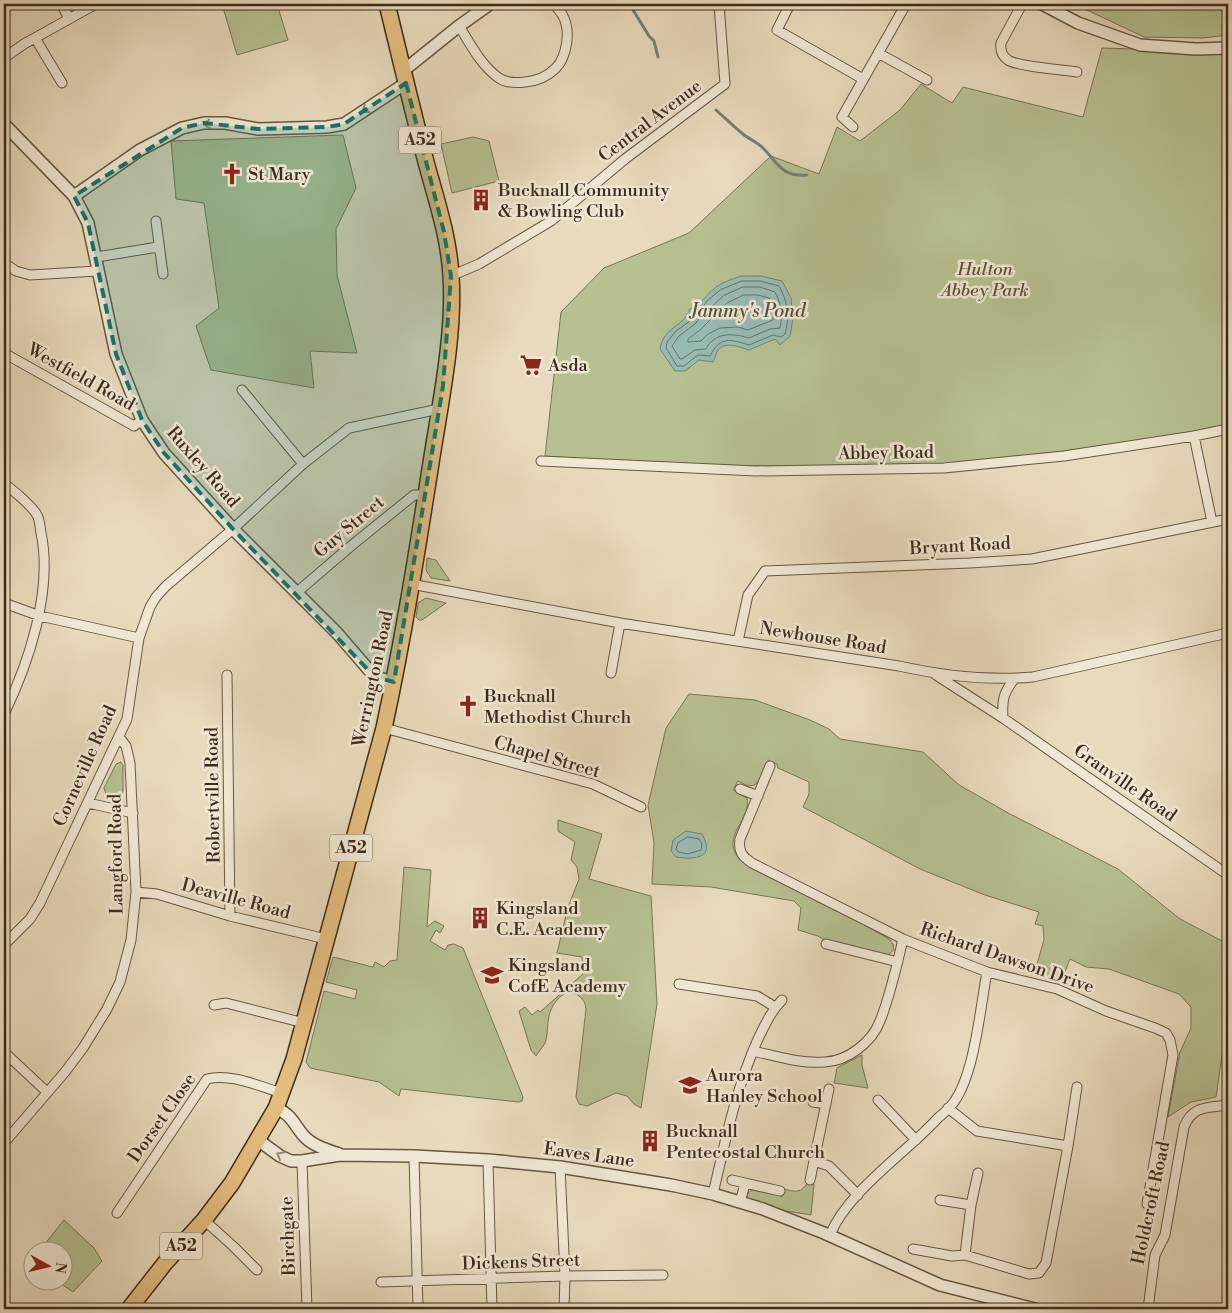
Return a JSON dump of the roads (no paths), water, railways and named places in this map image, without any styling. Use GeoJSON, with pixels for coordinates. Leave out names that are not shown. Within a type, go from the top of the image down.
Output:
{"type":"FeatureCollection","features":[{"type":"Feature","properties":{"kind":"highway","name":"Werrington Road"},"geometry":{"type":"LineString","coordinates":[[129,1309],[165,1263],[204,1220],[232,1183],[276,1108],[294,1059],[304,1023],[384,728],[394,682],[440,409],[452,306],[451,276],[444,232],[387,4]]}},
{"type":"Feature","properties":{"kind":"street"},"geometry":{"type":"LineString","coordinates":[[61,4],[69,18]]}},
{"type":"Feature","properties":{"kind":"street"},"geometry":{"type":"LineString","coordinates":[[4,58],[24,44],[96,4]]}},
{"type":"Feature","properties":{"kind":"street"},"geometry":{"type":"LineString","coordinates":[[74,196],[135,154],[182,128],[204,123],[225,123],[258,128],[327,127],[344,124],[404,77],[459,26],[490,4]]}},
{"type":"Feature","properties":{"kind":"street"},"geometry":{"type":"LineString","coordinates":[[459,26],[487,67],[500,79],[516,83],[533,81],[545,76],[557,67],[565,51],[568,35],[564,18],[554,4]]}},
{"type":"Feature","properties":{"kind":"street","name":"Central Avenue"},"geometry":{"type":"LineString","coordinates":[[451,276],[479,264],[551,221],[625,159],[725,84],[718,4]]}},
{"type":"Feature","properties":{"kind":"street"},"geometry":{"type":"LineString","coordinates":[[853,128],[842,117],[906,4]]}},
{"type":"Feature","properties":{"kind":"street"},"geometry":{"type":"LineString","coordinates":[[1022,4],[1001,43],[1000,48],[1004,56],[1014,63],[1077,72]]}},
{"type":"Feature","properties":{"kind":"street"},"geometry":{"type":"LineString","coordinates":[[1042,4],[1078,23],[1140,45],[1196,49],[1228,48]]}},
{"type":"Feature","properties":{"kind":"street"},"geometry":{"type":"LineString","coordinates":[[788,8],[776,30],[863,79]]}},
{"type":"Feature","properties":{"kind":"street"},"geometry":{"type":"LineString","coordinates":[[35,38],[62,83]]}},
{"type":"Feature","properties":{"kind":"street"},"geometry":{"type":"LineString","coordinates":[[878,53],[927,80]]}},
{"type":"Feature","properties":{"kind":"street","name":"Ruxley Road"},"geometry":{"type":"LineString","coordinates":[[4,124],[74,196],[88,223],[116,354],[142,420],[164,454],[233,529],[337,633],[375,677],[394,682]]}},
{"type":"Feature","properties":{"kind":"street"},"geometry":{"type":"LineString","coordinates":[[156,221],[163,274]]}},
{"type":"Feature","properties":{"kind":"street"},"geometry":{"type":"LineString","coordinates":[[96,257],[158,247]]}},
{"type":"Feature","properties":{"kind":"street"},"geometry":{"type":"LineString","coordinates":[[4,264],[16,271],[30,275],[97,271]]}},
{"type":"Feature","properties":{"kind":"street","name":"Westfield Road"},"geometry":{"type":"LineString","coordinates":[[4,352],[134,426],[142,420]]}},
{"type":"Feature","properties":{"kind":"street"},"geometry":{"type":"LineString","coordinates":[[242,390],[303,464]]}},
{"type":"Feature","properties":{"kind":"street","name":"Corneville Road"},"geometry":{"type":"LineString","coordinates":[[4,945],[17,934],[35,911],[128,717],[139,638],[149,609],[160,591],[233,529],[303,464],[349,428],[440,409]]}},
{"type":"Feature","properties":{"kind":"street","name":"Abbey Road"},"geometry":{"type":"LineString","coordinates":[[541,461],[756,471],[944,468],[1064,456],[1228,429]]}},
{"type":"Feature","properties":{"kind":"street"},"geometry":{"type":"LineString","coordinates":[[1194,436],[1212,522]]}},
{"type":"Feature","properties":{"kind":"street"},"geometry":{"type":"LineString","coordinates":[[4,484],[12,488],[37,514],[43,542],[44,575],[40,616],[14,694],[4,714]]}},
{"type":"Feature","properties":{"kind":"street","name":"Guy Street"},"geometry":{"type":"LineString","coordinates":[[296,593],[414,495],[426,495]]}},
{"type":"Feature","properties":{"kind":"street","name":"Bryant Road"},"geometry":{"type":"LineString","coordinates":[[738,641],[748,595],[765,571],[1032,559],[1228,519]]}},
{"type":"Feature","properties":{"kind":"street","name":"Newhouse Road"},"geometry":{"type":"LineString","coordinates":[[411,584],[620,623],[980,679],[1033,677],[1228,633]]}},
{"type":"Feature","properties":{"kind":"street"},"geometry":{"type":"LineString","coordinates":[[4,603],[40,616],[139,638]]}},
{"type":"Feature","properties":{"kind":"street"},"geometry":{"type":"LineString","coordinates":[[611,673],[620,623]]}},
{"type":"Feature","properties":{"kind":"street","name":"Granville Road"},"geometry":{"type":"LineString","coordinates":[[933,673],[1003,718],[1228,876]]}},
{"type":"Feature","properties":{"kind":"street","name":"Robertville Road"},"geometry":{"type":"LineString","coordinates":[[227,674],[230,916]]}},
{"type":"Feature","properties":{"kind":"street"},"geometry":{"type":"LineString","coordinates":[[1003,718],[1002,704],[1005,692],[1014,679]]}},
{"type":"Feature","properties":{"kind":"street","name":"Chapel Street"},"geometry":{"type":"LineString","coordinates":[[384,728],[593,784],[641,807]]}},
{"type":"Feature","properties":{"kind":"street","name":"Langford Road"},"geometry":{"type":"LineString","coordinates":[[4,1143],[83,1048],[98,1026],[114,995],[127,959],[136,892],[128,751],[119,737]]}},
{"type":"Feature","properties":{"kind":"street","name":"Richard Dawson Drive"},"geometry":{"type":"LineString","coordinates":[[770,766],[740,839],[741,855],[752,863],[903,939],[987,972],[1057,989],[1106,1011],[1166,1033],[1170,1040],[1173,1055],[1147,1204]]}},
{"type":"Feature","properties":{"kind":"street"},"geometry":{"type":"LineString","coordinates":[[740,788],[758,796]]}},
{"type":"Feature","properties":{"kind":"street"},"geometry":{"type":"LineString","coordinates":[[88,803],[133,813]]}},
{"type":"Feature","properties":{"kind":"street","name":"Deaville Road"},"geometry":{"type":"LineString","coordinates":[[136,892],[157,894],[230,916],[326,939]]}},
{"type":"Feature","properties":{"kind":"street"},"geometry":{"type":"LineString","coordinates":[[753,1051],[805,1062],[838,1060],[855,1052],[869,1038],[880,1022],[903,939]]}},
{"type":"Feature","properties":{"kind":"street"},"geometry":{"type":"LineString","coordinates":[[826,944],[898,962]]}},
{"type":"Feature","properties":{"kind":"street"},"geometry":{"type":"LineString","coordinates":[[827,1234],[858,1194],[930,1128],[955,1102],[969,1069],[987,972]]}},
{"type":"Feature","properties":{"kind":"street"},"geometry":{"type":"LineString","coordinates":[[679,984],[757,996],[775,1007]]}},
{"type":"Feature","properties":{"kind":"street"},"geometry":{"type":"LineString","coordinates":[[713,1194],[733,1109],[753,1051],[775,1007],[782,1000]]}},
{"type":"Feature","properties":{"kind":"street"},"geometry":{"type":"LineString","coordinates":[[214,1005],[226,1003],[304,1023]]}},
{"type":"Feature","properties":{"kind":"street"},"geometry":{"type":"LineString","coordinates":[[4,1052],[47,1092]]}},
{"type":"Feature","properties":{"kind":"street","name":"Dorset Close"},"geometry":{"type":"LineString","coordinates":[[117,1213],[207,1080],[216,1077],[227,1078],[282,1092]]}},
{"type":"Feature","properties":{"kind":"street"},"geometry":{"type":"LineString","coordinates":[[913,1249],[952,1256],[965,1255],[1029,1274],[1039,1273],[1046,1263],[1077,1087]]}},
{"type":"Feature","properties":{"kind":"street"},"geometry":{"type":"LineString","coordinates":[[810,1180],[829,1088]]}},
{"type":"Feature","properties":{"kind":"street"},"geometry":{"type":"LineString","coordinates":[[878,1100],[916,1140]]}},
{"type":"Feature","properties":{"kind":"street"},"geometry":{"type":"LineString","coordinates":[[813,1102],[826,1104]]}},
{"type":"Feature","properties":{"kind":"street","name":"Holdcroft Road"},"geometry":{"type":"LineString","coordinates":[[1148,1309],[1154,1255],[1165,1235],[1184,1127],[1188,1116],[1196,1110],[1228,1105]]}},
{"type":"Feature","properties":{"kind":"street","name":"Eaves Lane"},"geometry":{"type":"LineString","coordinates":[[276,1108],[291,1117],[304,1137],[320,1147],[340,1155]]}},
{"type":"Feature","properties":{"kind":"street"},"geometry":{"type":"LineString","coordinates":[[948,1108],[977,1130],[1068,1146]]}},
{"type":"Feature","properties":{"kind":"street","name":"Eaves Lane"},"geometry":{"type":"LineString","coordinates":[[258,1140],[280,1156],[291,1161],[340,1155],[488,1160],[560,1167],[671,1185],[713,1194],[763,1209],[827,1234],[940,1285],[1035,1309]]}},
{"type":"Feature","properties":{"kind":"street"},"geometry":{"type":"LineString","coordinates":[[414,1156],[418,1309]]}},
{"type":"Feature","properties":{"kind":"street"},"geometry":{"type":"LineString","coordinates":[[488,1160],[492,1309]]}},
{"type":"Feature","properties":{"kind":"street","name":"Birchgate"},"geometry":{"type":"LineString","coordinates":[[302,1161],[308,1309]]}},
{"type":"Feature","properties":{"kind":"street"},"geometry":{"type":"LineString","coordinates":[[814,1161],[829,1166],[858,1194]]}},
{"type":"Feature","properties":{"kind":"street"},"geometry":{"type":"LineString","coordinates":[[560,1167],[565,1276],[564,1309]]}},
{"type":"Feature","properties":{"kind":"street"},"geometry":{"type":"LineString","coordinates":[[965,1255],[971,1205],[978,1173]]}},
{"type":"Feature","properties":{"kind":"street"},"geometry":{"type":"LineString","coordinates":[[732,1180],[780,1191]]}},
{"type":"Feature","properties":{"kind":"street"},"geometry":{"type":"LineString","coordinates":[[740,1202],[745,1184]]}},
{"type":"Feature","properties":{"kind":"street"},"geometry":{"type":"LineString","coordinates":[[940,1200],[971,1205]]}},
{"type":"Feature","properties":{"kind":"street"},"geometry":{"type":"LineString","coordinates":[[204,1220],[257,1270]]}},
{"type":"Feature","properties":{"kind":"street","name":"Dickens Street"},"geometry":{"type":"LineString","coordinates":[[381,1282],[663,1275]]}},
{"type":"Feature","properties":{"kind":"water","name":"Jammy's Pond"},"geometry":{"type":"Polygon","coordinates":[[[741,276],[761,276],[782,281],[791,298],[793,318],[790,336],[780,345],[775,339],[749,350],[729,345],[721,347],[713,362],[699,360],[685,371],[675,371],[660,349],[662,341],[683,320],[690,309],[700,303],[715,288],[724,282],[741,276]]]}},
{"type":"Feature","properties":{"kind":"water"},"geometry":{"type":"Polygon","coordinates":[[[686,831],[702,834],[707,848],[701,856],[690,858],[676,857],[671,851],[673,840],[686,831]]]}},
{"type":"Feature","properties":{"kind":"waterway"},"geometry":{"type":"LineString","coordinates":[[624,4],[630,5],[654,41],[658,57]]}},
{"type":"Feature","properties":{"kind":"waterway"},"geometry":{"type":"LineString","coordinates":[[716,110],[743,134],[761,146],[781,168],[791,174],[807,175]]}},
{"type":"Feature","properties":{"kind":"place","name":"St Mary"},"geometry":{"type":"Point","coordinates":[232,174]}},
{"type":"Feature","properties":{"kind":"place","name":"Bucknall Community & Bowling Club"},"geometry":{"type":"Point","coordinates":[481,200]}},
{"type":"Feature","properties":{"kind":"place","name":"Asda"},"geometry":{"type":"Point","coordinates":[531,365]}},
{"type":"Feature","properties":{"kind":"place","name":"Bucknall Methodist Church"},"geometry":{"type":"Point","coordinates":[468,706]}},
{"type":"Feature","properties":{"kind":"place","name":"Kingsland C.E. Academy"},"geometry":{"type":"Point","coordinates":[480,918]}},
{"type":"Feature","properties":{"kind":"place","name":"Kingsland CofE Academy"},"geometry":{"type":"Point","coordinates":[492,975]}},
{"type":"Feature","properties":{"kind":"place","name":"Aurora Hanley School"},"geometry":{"type":"Point","coordinates":[690,1085]}},
{"type":"Feature","properties":{"kind":"place","name":"Bucknall Pentecostal Church"},"geometry":{"type":"Point","coordinates":[650,1141]}},
{"type":"Feature","properties":{"kind":"park label","name":"Hulton Abbey Park"},"geometry":{"type":"Point","coordinates":[985,279]}}]}
